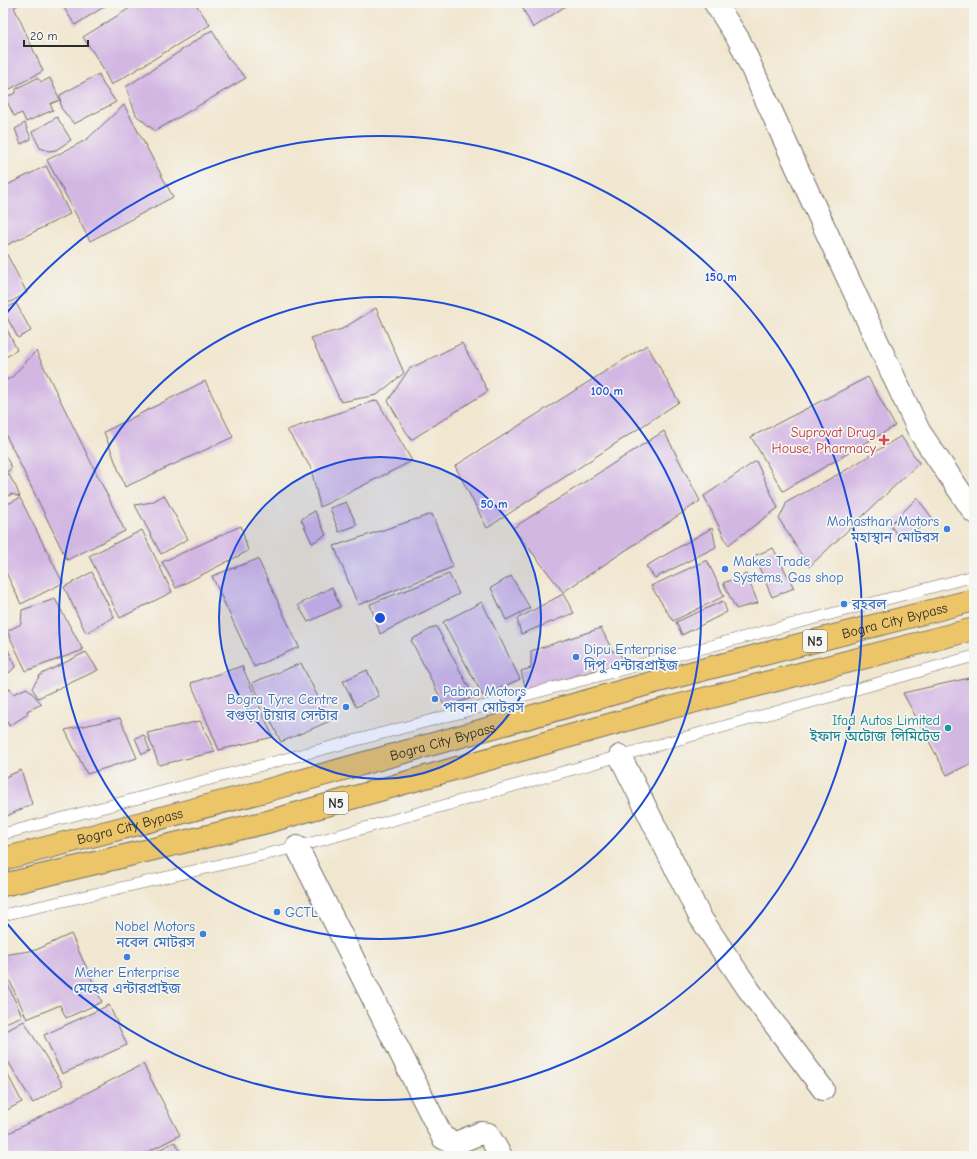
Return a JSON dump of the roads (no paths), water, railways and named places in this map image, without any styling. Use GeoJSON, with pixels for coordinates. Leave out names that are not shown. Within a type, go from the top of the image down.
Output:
{"type":"FeatureCollection","features":[{"type":"Feature","properties":{"kind":"highway","name":"Bogra City Bypass"},"geometry":{"type":"LineString","coordinates":[[3,859],[261,792],[655,682],[974,600]]}},
{"type":"Feature","properties":{"kind":"highway","name":"Bogra City Bypass"},"geometry":{"type":"LineString","coordinates":[[3,884],[267,822],[665,709],[974,629]]}},
{"type":"Feature","properties":{"kind":"street"},"geometry":{"type":"LineString","coordinates":[[715,3],[739,40],[919,431],[974,512]]}},
{"type":"Feature","properties":{"kind":"street"},"geometry":{"type":"LineString","coordinates":[[620,756],[700,917],[749,990],[823,1089]]}},
{"type":"Feature","properties":{"kind":"street"},"geometry":{"type":"LineString","coordinates":[[298,847],[443,1138],[456,1143],[481,1134],[488,1134],[501,1156]]}},
{"type":"Feature","properties":{"kind":"lane"},"geometry":{"type":"LineString","coordinates":[[3,834],[974,576]]}},
{"type":"Feature","properties":{"kind":"lane"},"geometry":{"type":"LineString","coordinates":[[3,915],[298,847],[974,656]]}},
{"type":"Feature","properties":{"kind":"place","name":"Suprovat Drug House, Pharmacy"},"geometry":{"type":"Point","coordinates":[884,440]}},
{"type":"Feature","properties":{"kind":"place","name":"Mohasthan Motors মহাস্থান মোটরস"},"geometry":{"type":"Point","coordinates":[947,529]}},
{"type":"Feature","properties":{"kind":"place","name":"Makes Trade Systems, Gas shop"},"geometry":{"type":"Point","coordinates":[725,569]}},
{"type":"Feature","properties":{"kind":"place","name":"রহবল"},"geometry":{"type":"Point","coordinates":[844,604]}},
{"type":"Feature","properties":{"kind":"place","name":"Dipu Enterprise দিপু এন্টারপ্রাইজ"},"geometry":{"type":"Point","coordinates":[576,657]}},
{"type":"Feature","properties":{"kind":"place","name":"Pabna Motors পাবনা মোটরস"},"geometry":{"type":"Point","coordinates":[435,699]}},
{"type":"Feature","properties":{"kind":"place","name":"Bogra Tyre Centre বগুড়া টায়ার সেন্টার"},"geometry":{"type":"Point","coordinates":[346,707]}},
{"type":"Feature","properties":{"kind":"place","name":"Ifad Autos Limited ইফাদ অটোজ লিমিটেড"},"geometry":{"type":"Point","coordinates":[948,728]}},
{"type":"Feature","properties":{"kind":"place","name":"GCTL"},"geometry":{"type":"Point","coordinates":[277,912]}},
{"type":"Feature","properties":{"kind":"place","name":"Nobel Motors নবেল মোটরস"},"geometry":{"type":"Point","coordinates":[203,934]}},
{"type":"Feature","properties":{"kind":"place","name":"Meher Enterprise মেহের এন্টারপ্রাইজ"},"geometry":{"type":"Point","coordinates":[127,957]}}]}
